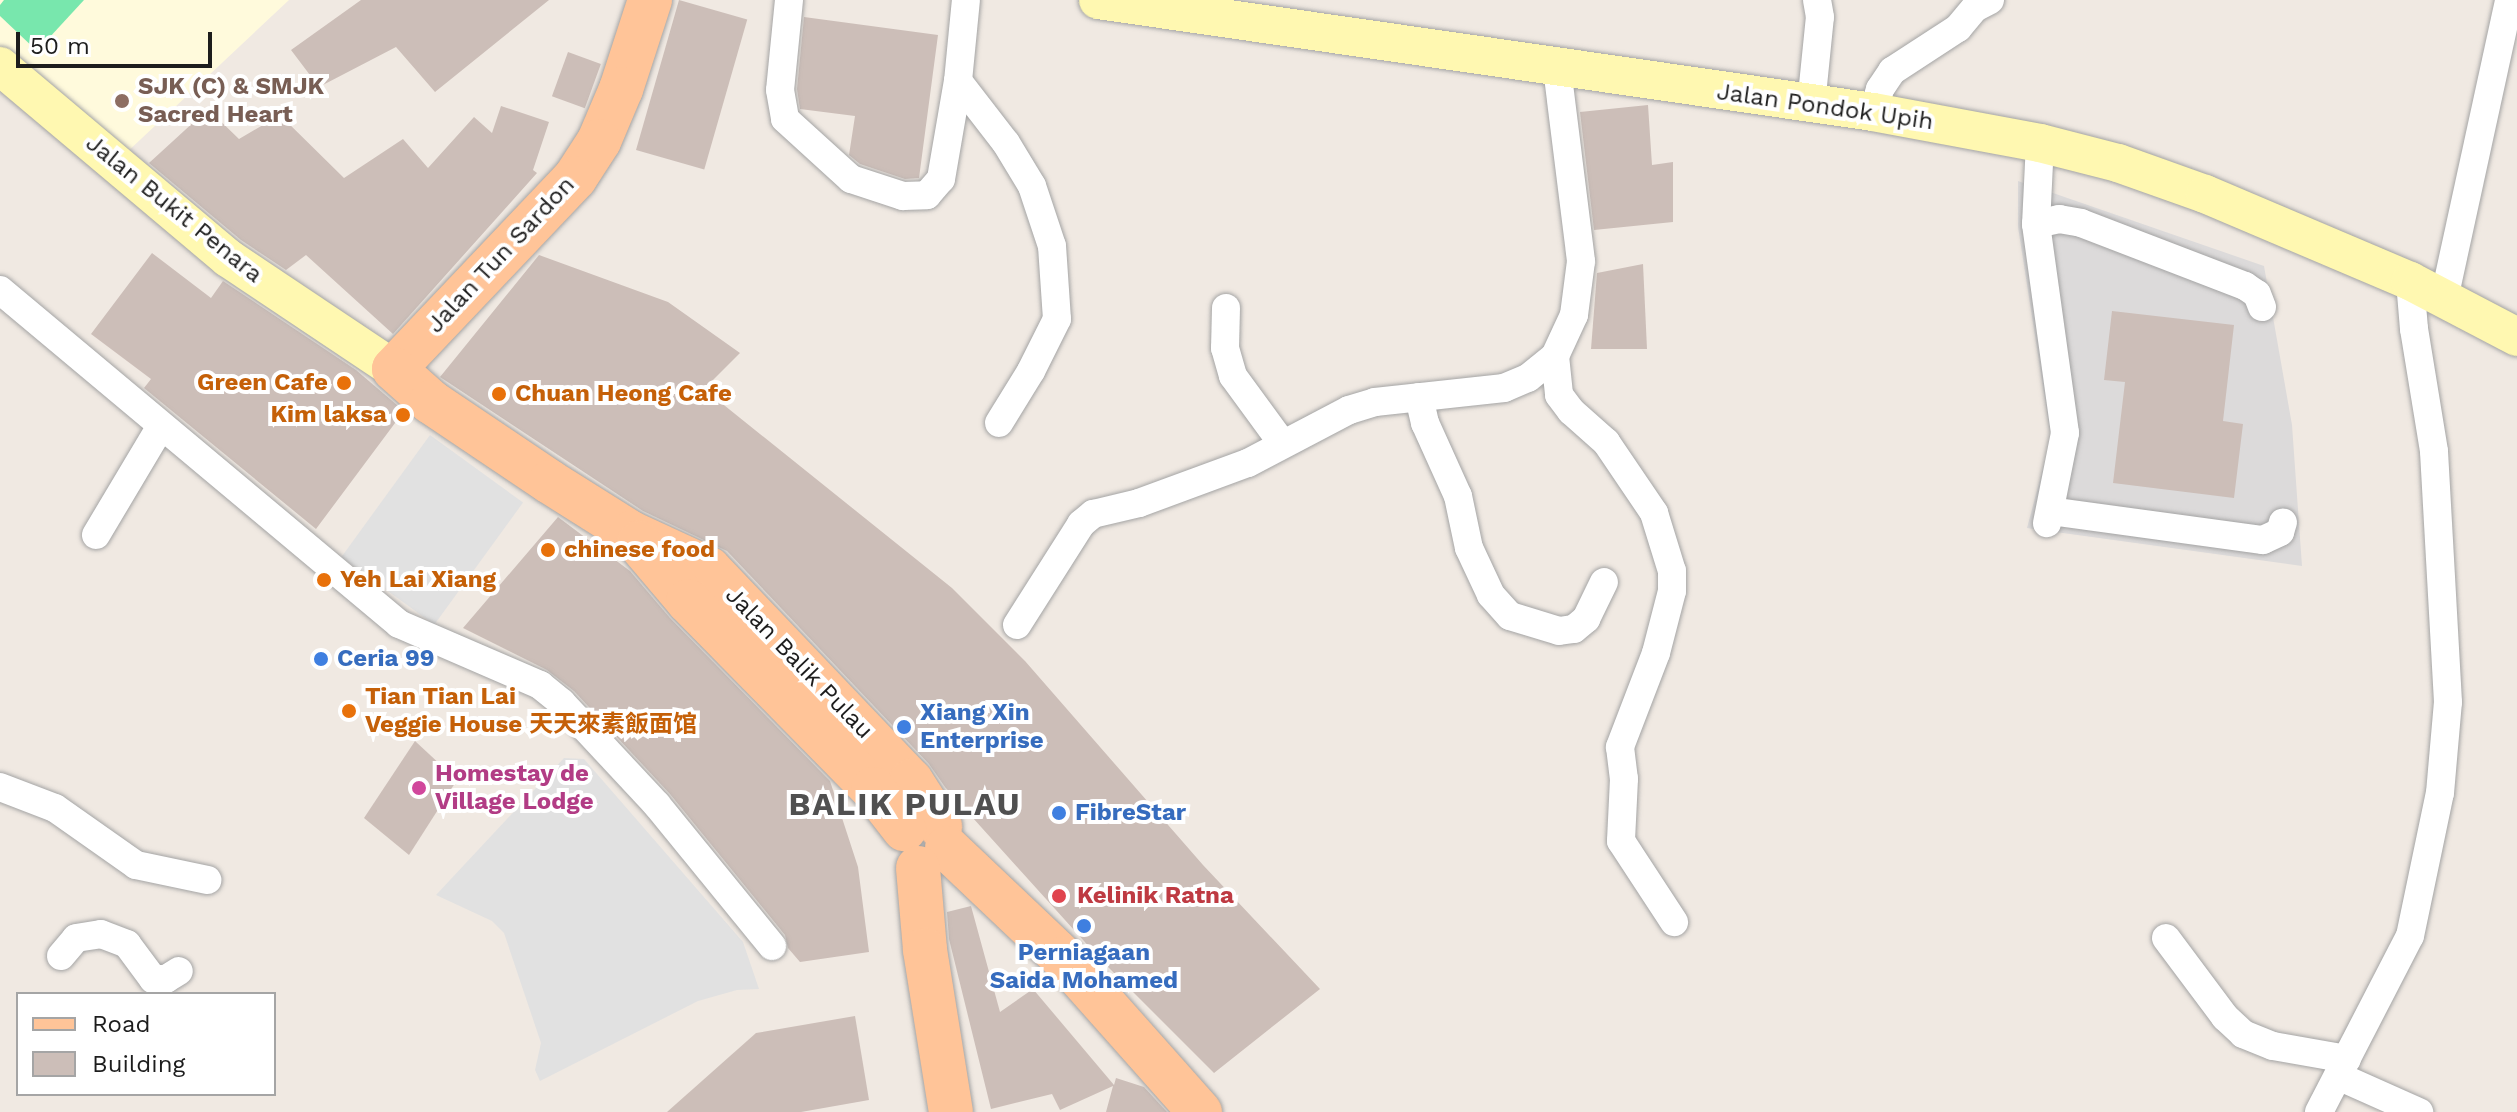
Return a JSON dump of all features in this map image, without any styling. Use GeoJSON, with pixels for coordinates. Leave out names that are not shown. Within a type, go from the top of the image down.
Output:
{"type":"FeatureCollection","features":[{"type":"Feature","properties":{"kind":"main road","name":"Jalan Tun Sardon"},"geometry":{"type":"LineString","coordinates":[[394,369],[575,178],[599,141],[621,89],[650,0]]}},
{"type":"Feature","properties":{"kind":"main road","name":"Jalan Pondok Upih"},"geometry":{"type":"LineString","coordinates":[[1098,0],[1873,112],[2040,143],[2118,163],[2205,194],[2410,281],[2517,337]]}},
{"type":"Feature","properties":{"kind":"main road","name":"Jalan Bukit Penara"},"geometry":{"type":"LineString","coordinates":[[0,66],[228,258],[394,369]]}},
{"type":"Feature","properties":{"kind":"main road","name":"Jalan Balik Pulau"},"geometry":{"type":"LineString","coordinates":[[394,369],[431,402],[631,533],[688,601],[927,843],[1064,959],[1200,1112]]}},
{"type":"Feature","properties":{"kind":"main road"},"geometry":{"type":"LineString","coordinates":[[927,843],[925,950],[951,1112]]}},
{"type":"Feature","properties":{"kind":"street"},"geometry":{"type":"LineString","coordinates":[[789,0],[780,90],[785,119],[851,179],[903,196],[927,195],[941,179],[958,81],[966,0]]}},
{"type":"Feature","properties":{"kind":"street"},"geometry":{"type":"LineString","coordinates":[[1811,105],[1820,17],[1817,0]]}},
{"type":"Feature","properties":{"kind":"street"},"geometry":{"type":"LineString","coordinates":[[2444,299],[2509,0]]}},
{"type":"Feature","properties":{"kind":"street"},"geometry":{"type":"LineString","coordinates":[[1873,112],[1880,89],[1892,71],[1958,28],[1981,3]]}},
{"type":"Feature","properties":{"kind":"street"},"geometry":{"type":"LineString","coordinates":[[1017,625],[1081,524],[1093,514],[1139,503],[1235,467],[1349,410],[1375,402],[1504,388],[1528,378],[1555,356],[1574,315],[1581,261],[1557,68]]}},
{"type":"Feature","properties":{"kind":"street"},"geometry":{"type":"LineString","coordinates":[[958,81],[1006,143],[1032,186],[1052,246],[1057,319],[1031,371],[999,423]]}},
{"type":"Feature","properties":{"kind":"street"},"geometry":{"type":"LineString","coordinates":[[2040,143],[2036,224],[2065,433],[2048,517],[2263,540],[2280,532],[2283,522]]}},
{"type":"Feature","properties":{"kind":"street"},"geometry":{"type":"LineString","coordinates":[[2036,224],[2059,219],[2081,223],[2245,286],[2257,294],[2262,307]]}},
{"type":"Feature","properties":{"kind":"street"},"geometry":{"type":"LineString","coordinates":[[2319,1112],[2410,936],[2436,824],[2448,702],[2434,451],[2414,329],[2410,281]]}},
{"type":"Feature","properties":{"kind":"street"},"geometry":{"type":"LineString","coordinates":[[0,290],[399,624],[540,685],[562,703],[657,805],[772,946]]}},
{"type":"Feature","properties":{"kind":"street"},"geometry":{"type":"LineString","coordinates":[[1226,308],[1225,348],[1233,376],[1282,443]]}},
{"type":"Feature","properties":{"kind":"street"},"geometry":{"type":"LineString","coordinates":[[1555,356],[1559,395],[1571,411],[1606,442],[1654,513],[1672,571],[1672,591],[1656,653],[1620,747],[1624,779],[1621,841],[1674,922]]}},
{"type":"Feature","properties":{"kind":"street"},"geometry":{"type":"LineString","coordinates":[[1419,397],[1425,423],[1458,496],[1469,548],[1491,595],[1510,616],[1559,631],[1574,629],[1586,619],[1604,582]]}},
{"type":"Feature","properties":{"kind":"street"},"geometry":{"type":"LineString","coordinates":[[96,535],[161,426]]}},
{"type":"Feature","properties":{"kind":"street"},"geometry":{"type":"LineString","coordinates":[[0,787],[55,808],[136,865],[207,880]]}},
{"type":"Feature","properties":{"kind":"street"},"geometry":{"type":"LineString","coordinates":[[61,956],[76,938],[101,934],[127,944],[153,979],[166,979],[179,971]]}},
{"type":"Feature","properties":{"kind":"street"},"geometry":{"type":"LineString","coordinates":[[2166,938],[2225,1017],[2243,1034],[2342,1068],[2407,1109]]}},
{"type":"Feature","properties":{"kind":"shaded area","name":"SJK (C) & SMJK Sacred Heart"},"geometry":{"type":"Polygon","coordinates":[[[0,0],[289,0],[125,154],[0,48],[0,0]]]}},
{"type":"Feature","properties":{"kind":"shaded area"},"geometry":{"type":"Polygon","coordinates":[[[2018,181],[2264,266],[2292,425],[2302,566],[2027,528],[2051,438],[2018,227],[2018,181]]]}},
{"type":"Feature","properties":{"kind":"shaded area"},"geometry":{"type":"Polygon","coordinates":[[[430,435],[523,503],[434,625],[341,557],[430,435]]]}},
{"type":"Feature","properties":{"kind":"shaded area"},"geometry":{"type":"Polygon","coordinates":[[[564,758],[584,759],[743,942],[759,989],[737,990],[698,1001],[540,1081],[535,1070],[541,1043],[504,933],[492,921],[436,895],[564,758]]]}},
{"type":"Feature","properties":{"kind":"green space"},"geometry":{"type":"Polygon","coordinates":[[[4,0],[84,0],[37,51],[0,16],[0,5],[4,0]]]}},
{"type":"Feature","properties":{"kind":"building"},"geometry":{"type":"Polygon","coordinates":[[[361,0],[549,0],[435,92],[396,47],[319,87],[291,50],[361,0]]]}},
{"type":"Feature","properties":{"kind":"building"},"geometry":{"type":"Polygon","coordinates":[[[679,0],[747,20],[704,170],[636,150],[679,0]]]}},
{"type":"Feature","properties":{"kind":"building"},"geometry":{"type":"Polygon","coordinates":[[[804,17],[938,35],[919,178],[905,179],[860,164],[849,155],[855,116],[800,109],[797,89],[804,17]]]}},
{"type":"Feature","properties":{"kind":"building"},"geometry":{"type":"Polygon","coordinates":[[[568,52],[601,64],[585,108],[552,96],[568,52]]]}},
{"type":"Feature","properties":{"kind":"building"},"geometry":{"type":"Polygon","coordinates":[[[1648,105],[1652,165],[1673,162],[1673,222],[1594,230],[1580,112],[1648,105]]]}},
{"type":"Feature","properties":{"kind":"building"},"geometry":{"type":"Polygon","coordinates":[[[501,106],[549,122],[533,170],[537,173],[393,334],[306,255],[286,270],[241,240],[149,163],[208,109],[239,139],[280,115],[344,178],[403,139],[428,168],[474,117],[492,133],[501,106]]]}},
{"type":"Feature","properties":{"kind":"building"},"geometry":{"type":"Polygon","coordinates":[[[152,253],[211,298],[223,281],[356,370],[404,411],[316,529],[144,388],[151,379],[91,334],[152,253]]]}},
{"type":"Feature","properties":{"kind":"building"},"geometry":{"type":"Polygon","coordinates":[[[539,255],[668,302],[740,353],[704,389],[952,588],[1025,661],[1203,865],[1320,989],[1214,1073],[1102,961],[945,787],[929,764],[727,551],[643,511],[440,377],[539,255]]]}},
{"type":"Feature","properties":{"kind":"building"},"geometry":{"type":"Polygon","coordinates":[[[1643,264],[1647,349],[1591,349],[1597,273],[1643,264]]]}},
{"type":"Feature","properties":{"kind":"building"},"geometry":{"type":"Polygon","coordinates":[[[2112,311],[2234,325],[2223,421],[2243,424],[2234,498],[2113,483],[2125,382],[2104,380],[2112,311]]]}},
{"type":"Feature","properties":{"kind":"building"},"geometry":{"type":"Polygon","coordinates":[[[558,517],[630,571],[670,618],[830,781],[858,867],[869,952],[800,962],[788,948],[785,935],[670,794],[574,691],[547,670],[463,628],[558,517]]]}},
{"type":"Feature","properties":{"kind":"building"},"geometry":{"type":"Polygon","coordinates":[[[415,741],[457,780],[409,855],[364,818],[415,741]]]}},
{"type":"Feature","properties":{"kind":"building"},"geometry":{"type":"Polygon","coordinates":[[[971,906],[1000,1012],[1033,989],[1114,1085],[1116,1078],[1144,1087],[1167,1112],[1106,1112],[1113,1086],[1060,1110],[1052,1094],[991,1109],[949,939],[947,912],[971,906]]]}},
{"type":"Feature","properties":{"kind":"building"},"geometry":{"type":"Polygon","coordinates":[[[855,1016],[869,1100],[801,1112],[667,1112],[756,1033],[855,1016]]]}},
{"type":"Feature","properties":{"kind":"place","name":"SJK (C) & SMJK Sacred Heart"},"geometry":{"type":"Point","coordinates":[122,101]}},
{"type":"Feature","properties":{"kind":"place","name":"Green Cafe"},"geometry":{"type":"Point","coordinates":[344,383]}},
{"type":"Feature","properties":{"kind":"place","name":"Chuan Heong Cafe"},"geometry":{"type":"Point","coordinates":[499,394]}},
{"type":"Feature","properties":{"kind":"place","name":"Kim laksa"},"geometry":{"type":"Point","coordinates":[403,415]}},
{"type":"Feature","properties":{"kind":"place","name":"chinese food"},"geometry":{"type":"Point","coordinates":[548,550]}},
{"type":"Feature","properties":{"kind":"place","name":"Yeh Lai Xiang"},"geometry":{"type":"Point","coordinates":[324,580]}},
{"type":"Feature","properties":{"kind":"place","name":"Ceria 99"},"geometry":{"type":"Point","coordinates":[321,659]}},
{"type":"Feature","properties":{"kind":"place","name":"Tian Tian Lai Veggie House 天天來素飯面馆"},"geometry":{"type":"Point","coordinates":[349,711]}},
{"type":"Feature","properties":{"kind":"place","name":"Xiang Xin Enterprise"},"geometry":{"type":"Point","coordinates":[904,727]}},
{"type":"Feature","properties":{"kind":"place","name":"Homestay de Village Lodge"},"geometry":{"type":"Point","coordinates":[419,788]}},
{"type":"Feature","properties":{"kind":"place","name":"FibreStar"},"geometry":{"type":"Point","coordinates":[1059,813]}},
{"type":"Feature","properties":{"kind":"place","name":"Kelinik Ratna"},"geometry":{"type":"Point","coordinates":[1059,896]}},
{"type":"Feature","properties":{"kind":"place","name":"Perniagaan Saida Mohamed"},"geometry":{"type":"Point","coordinates":[1084,926]}},
{"type":"Feature","properties":{"kind":"district","name":"BALIK PULAU"},"geometry":{"type":"Point","coordinates":[905,804]}}]}
